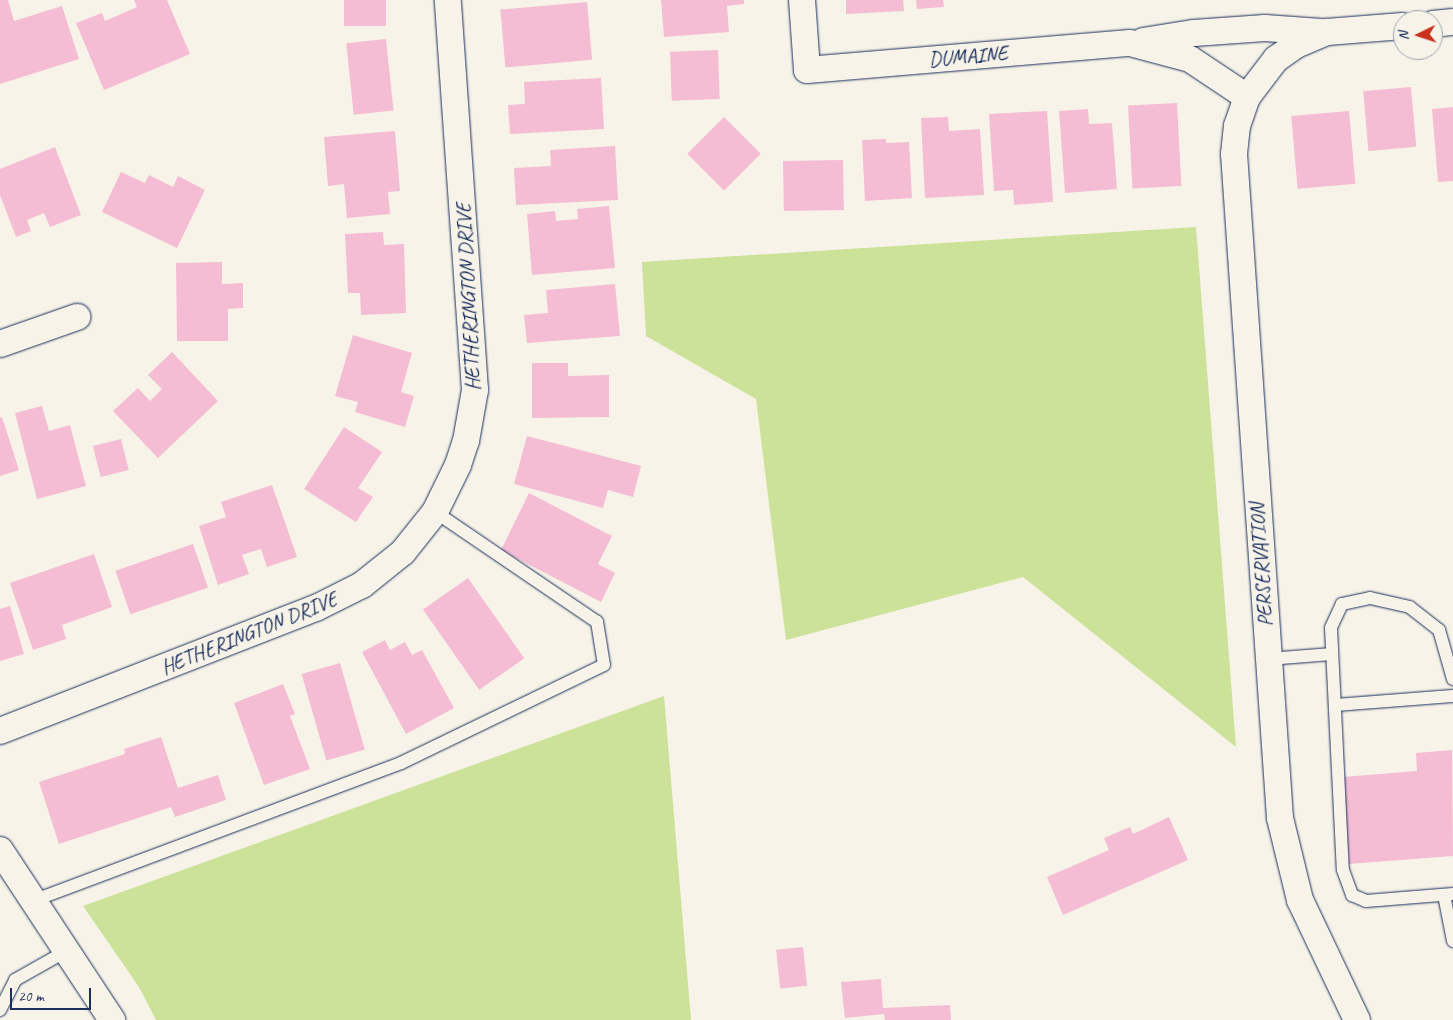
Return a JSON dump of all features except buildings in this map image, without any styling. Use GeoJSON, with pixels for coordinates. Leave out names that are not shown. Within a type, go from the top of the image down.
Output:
{"type":"FeatureCollection","features":[{"type":"Feature","properties":{"kind":"street","name":"HETHERINGTON DRIVE"},"geometry":{"type":"LineString","coordinates":[[0,731],[316,608],[354,589],[402,552],[435,512],[466,441],[474,390],[448,0]]}},
{"type":"Feature","properties":{"kind":"street","name":"DUMAINE"},"geometry":{"type":"LineString","coordinates":[[802,0],[806,70],[1130,43],[1194,33],[1265,28],[1327,32],[1393,27]]}},
{"type":"Feature","properties":{"kind":"street","name":"DUMAINE"},"geometry":{"type":"LineString","coordinates":[[1130,43],[1190,59],[1247,97],[1276,58],[1296,45],[1327,32]]}},
{"type":"Feature","properties":{"kind":"street","name":"PERSERVATION"},"geometry":{"type":"LineString","coordinates":[[1247,97],[1237,126],[1235,188],[1276,779],[1287,855],[1300,900],[1357,1020]]}},
{"type":"Feature","properties":{"kind":"street"},"geometry":{"type":"LineString","coordinates":[[0,344],[77,317]]}},
{"type":"Feature","properties":{"kind":"street"},"geometry":{"type":"LineString","coordinates":[[0,850],[69,950],[112,1020]]}},
{"type":"Feature","properties":{"kind":"lane"},"geometry":{"type":"LineString","coordinates":[[35,900],[401,763],[604,665],[597,622],[435,512]]}},
{"type":"Feature","properties":{"kind":"lane"},"geometry":{"type":"LineString","coordinates":[[1453,679],[1439,630],[1410,606],[1370,598],[1342,604],[1331,628],[1343,870],[1352,895],[1366,901],[1449,895],[1453,941]]}},
{"type":"Feature","properties":{"kind":"lane"},"geometry":{"type":"LineString","coordinates":[[1268,659],[1332,654]]}},
{"type":"Feature","properties":{"kind":"lane"},"geometry":{"type":"LineString","coordinates":[[1335,705],[1453,696]]}},
{"type":"Feature","properties":{"kind":"lane"},"geometry":{"type":"LineString","coordinates":[[0,1010],[15,980],[69,950]]}},
{"type":"Feature","properties":{"kind":"green space"},"geometry":{"type":"Polygon","coordinates":[[[1196,227],[1236,747],[1023,577],[786,640],[756,399],[646,336],[642,262],[1196,227]]]}},
{"type":"Feature","properties":{"kind":"green space"},"geometry":{"type":"Polygon","coordinates":[[[664,696],[691,1020],[156,1020],[139,987],[83,906],[664,696]]]}}]}
